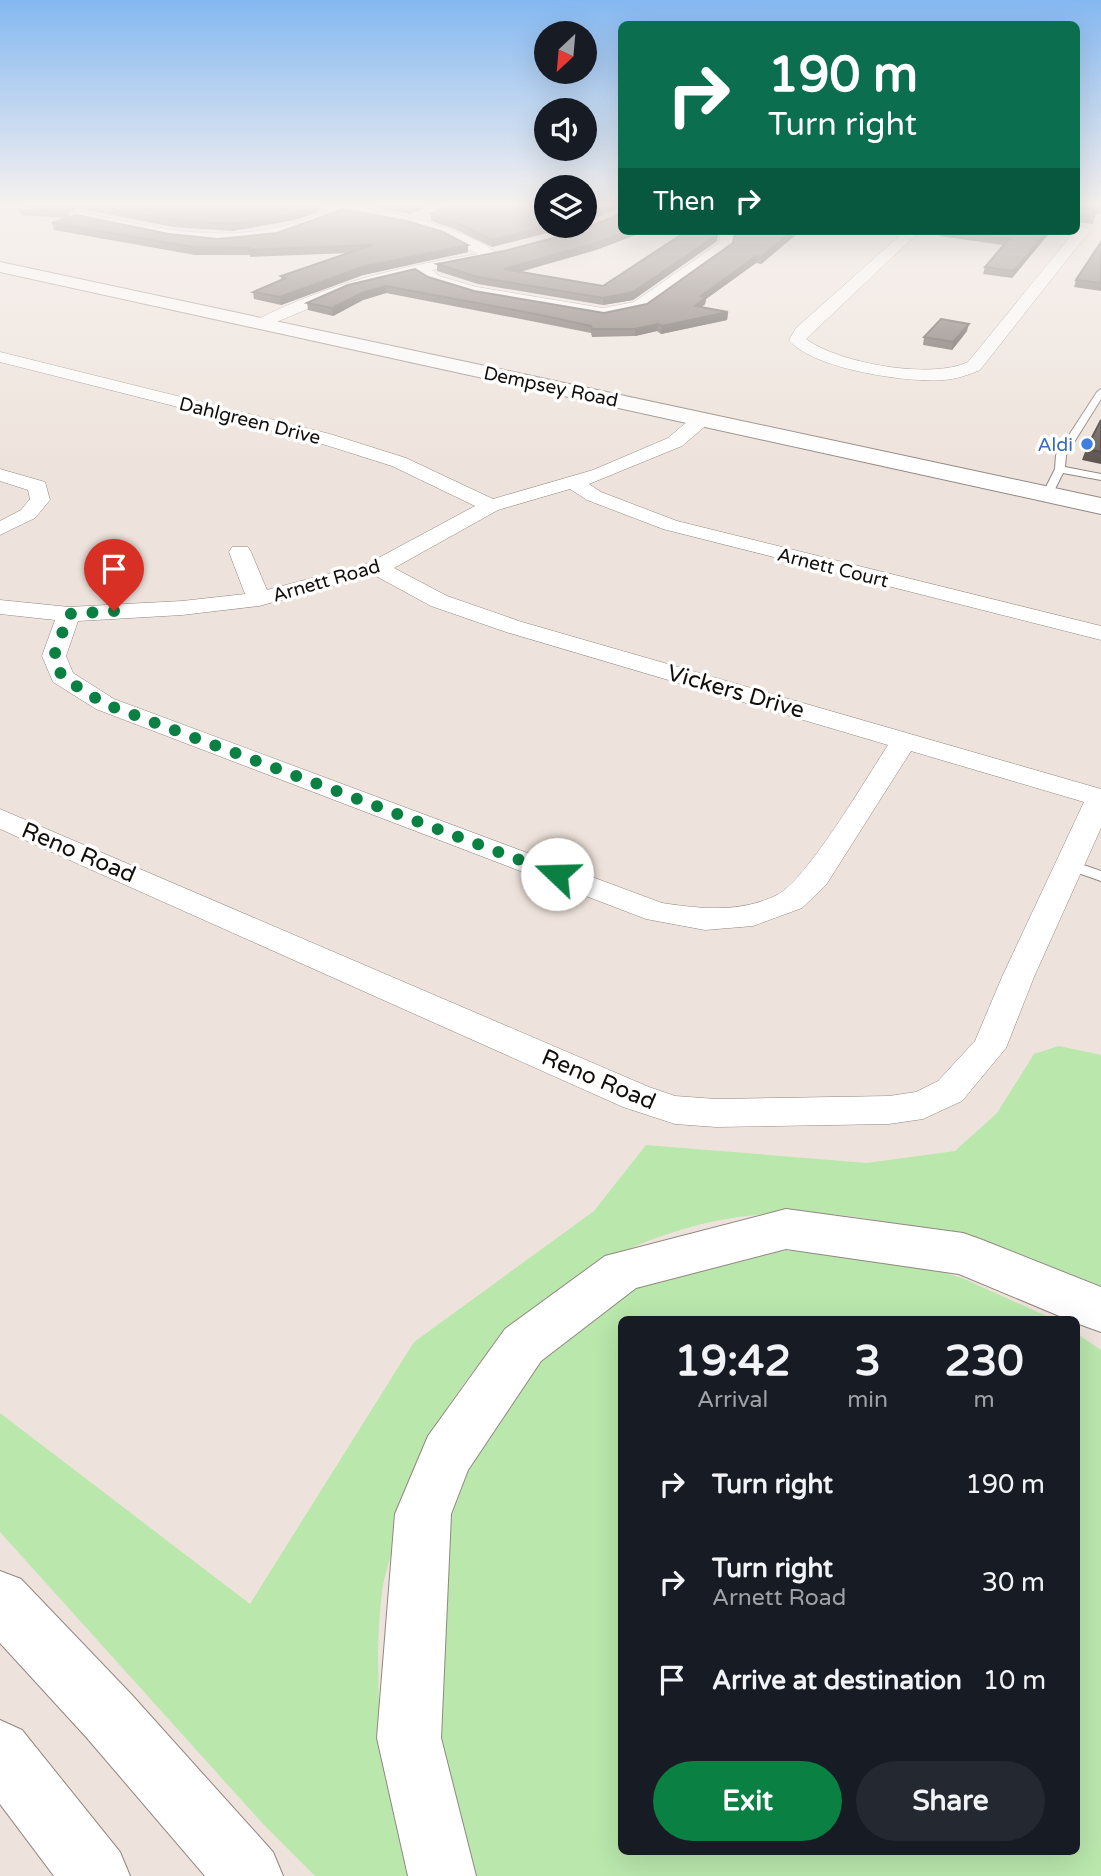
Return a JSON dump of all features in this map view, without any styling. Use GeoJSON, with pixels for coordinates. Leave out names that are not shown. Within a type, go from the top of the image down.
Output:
{"type":"FeatureCollection","features":[{"type":"Feature","properties":{"kind":"main road","name":"Dempsey Road"},"geometry":{"type":"LineString","coordinates":[[115,292],[1101,506]]}},
{"type":"Feature","properties":{"kind":"main road"},"geometry":{"type":"LineString","coordinates":[[442,1876],[409,1738],[423,1514],[447,1454],[523,1345],[622,1272],[786,1228],[963,1254],[1101,1310]]}},
{"type":"Feature","properties":{"kind":"main road"},"geometry":{"type":"LineString","coordinates":[[1029,1279],[1101,1326]]}},
{"type":"Feature","properties":{"kind":"main road"},"geometry":{"type":"LineString","coordinates":[[0,1600],[109,1716],[249,1876]]}},
{"type":"Feature","properties":{"kind":"main road"},"geometry":{"type":"LineString","coordinates":[[0,1752],[96,1876]]}},
{"type":"Feature","properties":{"kind":"street"},"geometry":{"type":"LineString","coordinates":[[262,323],[292,307],[333,292]]}},
{"type":"Feature","properties":{"kind":"street"},"geometry":{"type":"LineString","coordinates":[[478,292],[581,311],[624,311],[639,306],[660,292]]}},
{"type":"Feature","properties":{"kind":"street"},"geometry":{"type":"LineString","coordinates":[[846,292],[802,331],[797,340],[805,350],[825,358],[939,375],[961,373],[974,366],[1035,292]]}},
{"type":"Feature","properties":{"kind":"street","name":"Dahlgreen Drive"},"geometry":{"type":"LineString","coordinates":[[0,358],[323,438],[399,462],[491,506]]}},
{"type":"Feature","properties":{"kind":"street","name":"Arnett Road"},"geometry":{"type":"LineString","coordinates":[[0,607],[69,614],[183,608],[259,599],[377,568],[491,506],[600,474],[675,442],[702,419]]}},
{"type":"Feature","properties":{"kind":"street"},"geometry":{"type":"LineString","coordinates":[[0,475],[38,486],[40,500],[28,514],[0,529]]}},
{"type":"Feature","properties":{"kind":"street","name":"Arnett Court"},"geometry":{"type":"LineString","coordinates":[[572,482],[594,496],[670,525],[1101,633]]}},
{"type":"Feature","properties":{"kind":"street"},"geometry":{"type":"LineString","coordinates":[[240,552],[259,599]]}},
{"type":"Feature","properties":{"kind":"street","name":"Vickers Drive"},"geometry":{"type":"LineString","coordinates":[[377,568],[439,601],[514,627],[1101,797]]}},
{"type":"Feature","properties":{"kind":"street"},"geometry":{"type":"LineString","coordinates":[[69,614],[54,656],[62,677],[105,704],[657,912],[705,920],[752,916],[791,901],[815,878],[904,741]]}},
{"type":"Feature","properties":{"kind":"street","name":"Reno Road"},"geometry":{"type":"LineString","coordinates":[[0,818],[636,1097],[675,1110],[716,1113],[889,1110],[923,1105],[950,1091],[989,1048],[1018,976],[1101,797]]}},
{"type":"Feature","properties":{"kind":"lane"},"geometry":{"type":"LineString","coordinates":[[1048,493],[1060,469],[1060,455],[1101,392]]}},
{"type":"Feature","properties":{"kind":"lane"},"geometry":{"type":"LineString","coordinates":[[1060,469],[1101,477]]}},
{"type":"Feature","properties":{"kind":"lane"},"geometry":{"type":"LineString","coordinates":[[1069,865],[1101,876]]}},
{"type":"Feature","properties":{"kind":"green space"},"geometry":{"type":"Polygon","coordinates":[[[1059,1046],[1101,1055],[1101,1298],[967,1245],[898,1225],[827,1214],[767,1214],[710,1222],[655,1238],[602,1262],[554,1293],[510,1330],[471,1374],[438,1423],[426,1448],[411,1487],[382,1592],[378,1662],[384,1769],[412,1876],[315,1876],[263,1824],[0,1532],[0,1413],[250,1604],[414,1342],[594,1211],[646,1145],[867,1163],[955,1151],[997,1113],[1034,1054],[1059,1046]]]}},
{"type":"Feature","properties":{"kind":"green space"},"geometry":{"type":"Polygon","coordinates":[[[814,1249],[899,1259],[962,1278],[1046,1316],[618,1316],[618,1855],[1080,1855],[1080,1336],[1101,1350],[1101,1876],[467,1876],[427,1738],[450,1502],[515,1383],[615,1298],[674,1272],[743,1254],[814,1249]]]}},
{"type":"Feature","properties":{"kind":"building"},"geometry":{"type":"Polygon","coordinates":[[[254,292],[295,292],[280,297],[254,292]]]}},
{"type":"Feature","properties":{"kind":"building"},"geometry":{"type":"Polygon","coordinates":[[[333,292],[367,292],[332,308],[307,303],[333,292]]]}},
{"type":"Feature","properties":{"kind":"building"},"geometry":{"type":"Polygon","coordinates":[[[416,292],[477,292],[604,313],[647,304],[665,292],[707,292],[701,296],[706,297],[695,306],[728,312],[662,326],[658,324],[635,329],[592,329],[591,326],[541,315],[416,292]]]}},
{"type":"Feature","properties":{"kind":"building"},"geometry":{"type":"Polygon","coordinates":[[[564,292],[634,292],[603,298],[564,292]]]}},
{"type":"Feature","properties":{"kind":"building"},"geometry":{"type":"Polygon","coordinates":[[[941,319],[969,324],[953,342],[924,337],[941,319]]]}},
{"type":"Feature","properties":{"kind":"building"},"geometry":{"type":"Polygon","coordinates":[[[1101,420],[1101,452],[1086,449],[1101,420]]]}},
{"type":"Feature","properties":{"kind":"place","name":"Aldi"},"geometry":{"type":"Point","coordinates":[1087,444]}},
{"type":"Feature","properties":{"kind":"route"},"geometry":{"type":"LineString","coordinates":[[114,611],[69,614],[54,656],[62,677],[105,704],[557,874]]}}]}
